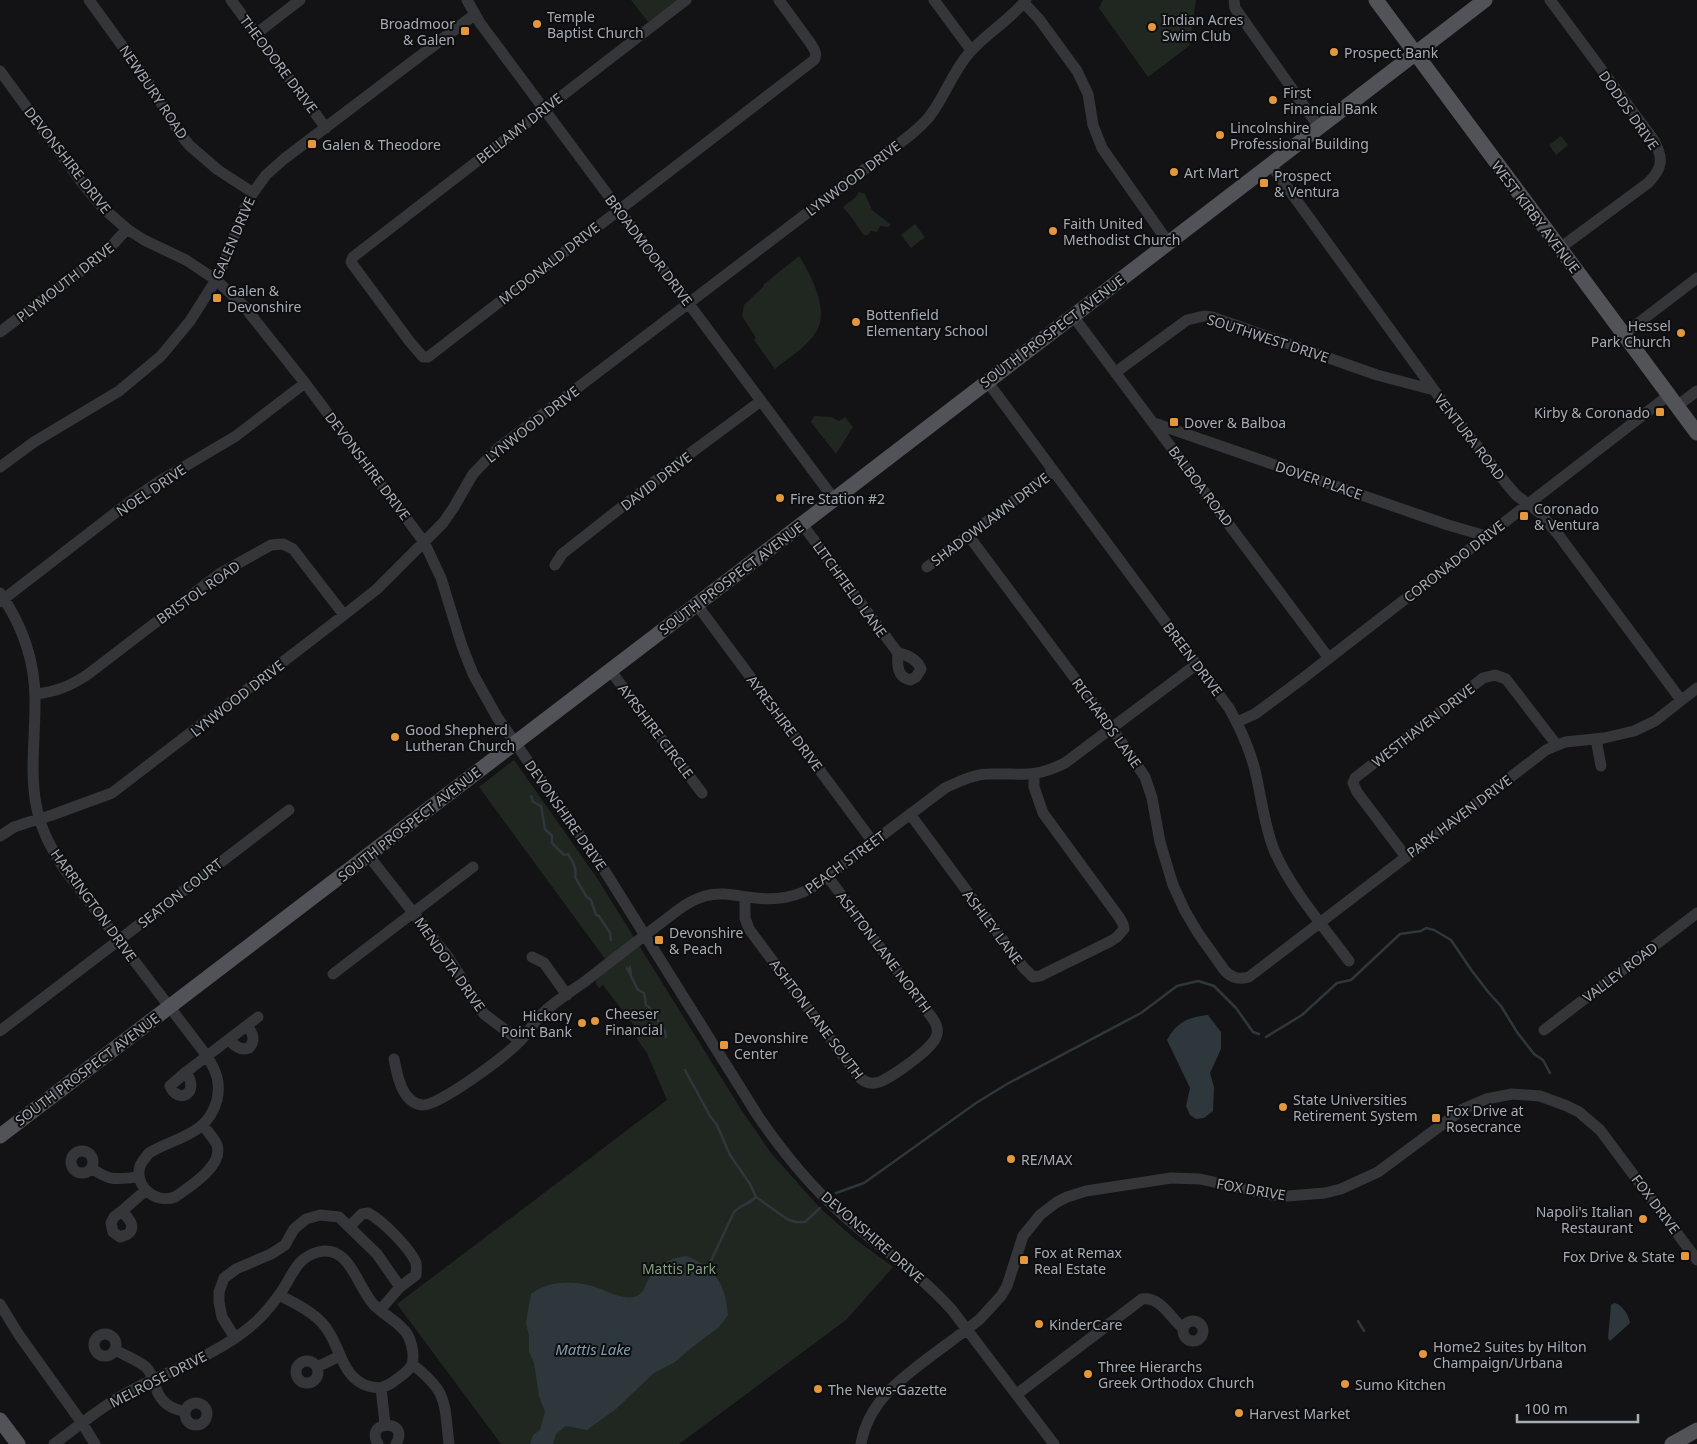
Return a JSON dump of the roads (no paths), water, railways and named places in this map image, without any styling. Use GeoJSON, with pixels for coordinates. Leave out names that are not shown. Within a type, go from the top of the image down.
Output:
{"type":"FeatureCollection","features":[{"type":"Feature","properties":{"kind":"main road","name":"WEST KIRBY AVENUE"},"geometry":{"type":"LineString","coordinates":[[1376,0],[1697,433]]}},
{"type":"Feature","properties":{"kind":"main road","name":"SOUTH PROSPECT AVENUE"},"geometry":{"type":"LineString","coordinates":[[0,1136],[1485,0]]}},
{"type":"Feature","properties":{"kind":"main road"},"geometry":{"type":"LineString","coordinates":[[0,1420],[18,1444]]}},
{"type":"Feature","properties":{"kind":"main road"},"geometry":{"type":"LineString","coordinates":[[1672,1444],[1697,1430]]}},
{"type":"Feature","properties":{"kind":"street","name":"NEWBURY ROAD"},"geometry":{"type":"LineString","coordinates":[[89,0],[147,80],[189,145],[218,170],[252,192]]}},
{"type":"Feature","properties":{"kind":"street","name":"THEODORE DRIVE"},"geometry":{"type":"LineString","coordinates":[[231,0],[326,128]]}},
{"type":"Feature","properties":{"kind":"street"},"geometry":{"type":"LineString","coordinates":[[256,34],[300,0]]}},
{"type":"Feature","properties":{"kind":"street","name":"BROADMOOR DRIVE"},"geometry":{"type":"LineString","coordinates":[[467,0],[474,14],[834,499]]}},
{"type":"Feature","properties":{"kind":"street","name":"BELLAMY DRIVE"},"geometry":{"type":"LineString","coordinates":[[424,358],[353,265],[353,257],[686,0]]}},
{"type":"Feature","properties":{"kind":"street","name":"MCDONALD DRIVE"},"geometry":{"type":"LineString","coordinates":[[424,358],[428,357],[814,60],[816,56],[811,44],[779,0]]}},
{"type":"Feature","properties":{"kind":"street"},"geometry":{"type":"LineString","coordinates":[[934,0],[972,50]]}},
{"type":"Feature","properties":{"kind":"street"},"geometry":{"type":"LineString","coordinates":[[1234,0],[1235,8],[1319,127]]}},
{"type":"Feature","properties":{"kind":"street","name":"DODDS DRIVE"},"geometry":{"type":"LineString","coordinates":[[1550,0],[1653,139],[1659,149],[1660,156],[1659,169],[1648,183],[1560,248]]}},
{"type":"Feature","properties":{"kind":"street"},"geometry":{"type":"LineString","coordinates":[[1025,1],[1077,72],[1088,94],[1095,130],[1102,148],[1168,242]]}},
{"type":"Feature","properties":{"kind":"street","name":"LYNWOOD DRIVE"},"geometry":{"type":"LineString","coordinates":[[0,836],[14,827],[112,794],[377,589],[449,515],[473,474],[497,449],[910,136],[929,117],[955,72],[972,50],[1006,21],[1025,1]]}},
{"type":"Feature","properties":{"kind":"street","name":"GALEN DRIVE"},"geometry":{"type":"LineString","coordinates":[[0,467],[41,438],[119,391],[142,373],[176,339],[190,321],[216,280],[244,207],[252,192],[276,165],[474,14]]}},
{"type":"Feature","properties":{"kind":"street","name":"DEVONSHIRE DRIVE"},"geometry":{"type":"LineString","coordinates":[[0,71],[83,184],[103,208],[144,240],[186,260],[216,280],[235,296],[252,314],[305,383],[424,542],[441,578],[462,646],[473,674],[497,717],[591,850],[758,1116],[775,1140],[829,1202],[936,1291],[1054,1444]]}},
{"type":"Feature","properties":{"kind":"street","name":"VENTURA ROAD"},"geometry":{"type":"LineString","coordinates":[[1270,165],[1434,390],[1516,495],[1540,513],[1560,537],[1681,700]]}},
{"type":"Feature","properties":{"kind":"street","name":"PLYMOUTH DRIVE"},"geometry":{"type":"LineString","coordinates":[[0,332],[99,258],[128,229]]}},
{"type":"Feature","properties":{"kind":"street"},"geometry":{"type":"LineString","coordinates":[[1624,334],[1697,278]]}},
{"type":"Feature","properties":{"kind":"street","name":"BALBOA ROAD"},"geometry":{"type":"LineString","coordinates":[[1073,316],[1328,657]]}},
{"type":"Feature","properties":{"kind":"street","name":"SOUTHWEST DRIVE"},"geometry":{"type":"LineString","coordinates":[[1116,372],[1187,320],[1204,316],[1212,317],[1377,375],[1434,390]]}},
{"type":"Feature","properties":{"kind":"street","name":"BREEN DRIVE"},"geometry":{"type":"LineString","coordinates":[[987,381],[1217,691],[1237,722],[1252,759],[1268,832],[1275,852],[1286,874],[1349,961]]}},
{"type":"Feature","properties":{"kind":"street","name":"NOEL DRIVE"},"geometry":{"type":"LineString","coordinates":[[1,598],[128,503],[236,436],[305,383]]}},
{"type":"Feature","properties":{"kind":"street","name":"CORONADO DRIVE"},"geometry":{"type":"LineString","coordinates":[[1237,722],[1255,714],[1528,504],[1673,401],[1697,391]]}},
{"type":"Feature","properties":{"kind":"street","name":"DAVID DRIVE"},"geometry":{"type":"LineString","coordinates":[[555,565],[562,554],[688,455],[761,401]]}},
{"type":"Feature","properties":{"kind":"street","name":"DOVER PLACE"},"geometry":{"type":"LineString","coordinates":[[1154,423],[1448,525],[1486,536]]}},
{"type":"Feature","properties":{"kind":"street","name":"SHADOWLAWN DRIVE"},"geometry":{"type":"LineString","coordinates":[[927,567],[1053,471]]}},
{"type":"Feature","properties":{"kind":"street","name":"LITCHFIELD LANE"},"geometry":{"type":"LineString","coordinates":[[802,524],[898,654]]}},
{"type":"Feature","properties":{"kind":"street","name":"RICHARDS LANE"},"geometry":{"type":"LineString","coordinates":[[968,535],[1112,728],[1145,776],[1152,798],[1155,820],[1166,865],[1173,885],[1198,933],[1225,971],[1237,979]]}},
{"type":"Feature","properties":{"kind":"street","name":"BRISTOL ROAD"},"geometry":{"type":"LineString","coordinates":[[35,694],[58,691],[70,686],[219,574],[271,545],[283,544],[293,550],[344,615]]}},
{"type":"Feature","properties":{"kind":"street","name":"HARRINGTON DRIVE"},"geometry":{"type":"LineString","coordinates":[[1,598],[22,632],[34,676],[34,781],[39,819],[55,854],[207,1056],[218,1077],[219,1092],[215,1108],[203,1125]]}},
{"type":"Feature","properties":{"kind":"street","name":"AYRESHIRE DRIVE"},"geometry":{"type":"LineString","coordinates":[[696,605],[873,842]]}},
{"type":"Feature","properties":{"kind":"street","name":"PEACH STREET"},"geometry":{"type":"LineString","coordinates":[[394,1059],[397,1077],[404,1091],[415,1103],[428,1104],[435,1102],[493,1065],[520,1041],[544,1012],[693,900],[719,894],[775,900],[794,896],[812,888],[945,788],[961,781],[988,774],[1034,774],[1064,763],[1197,664]]}},
{"type":"Feature","properties":{"kind":"street","name":"AYRSHIRE CIRCLE"},"geometry":{"type":"LineString","coordinates":[[610,670],[702,793]]}},
{"type":"Feature","properties":{"kind":"street","name":"WESTHAVEN DRIVE"},"geometry":{"type":"LineString","coordinates":[[1406,856],[1357,792],[1354,786],[1355,778],[1483,678],[1495,675],[1506,679],[1556,744]]}},
{"type":"Feature","properties":{"kind":"street","name":"PARK HAVEN DRIVE"},"geometry":{"type":"LineString","coordinates":[[1237,979],[1249,977],[1546,750],[1556,744],[1565,742],[1619,736],[1648,725],[1697,688]]}},
{"type":"Feature","properties":{"kind":"street"},"geometry":{"type":"LineString","coordinates":[[1596,739],[1601,766]]}},
{"type":"Feature","properties":{"kind":"street","name":"ASHLEY LANE"},"geometry":{"type":"LineString","coordinates":[[910,814],[1023,967],[1033,977],[1040,976],[1116,938],[1124,929],[1119,917],[1043,813],[1034,787],[1034,774]]}},
{"type":"Feature","properties":{"kind":"street","name":"SEATON COURT"},"geometry":{"type":"LineString","coordinates":[[0,1031],[289,810]]}},
{"type":"Feature","properties":{"kind":"street","name":"MENDOTA DRIVE"},"geometry":{"type":"LineString","coordinates":[[368,855],[448,957],[471,997],[484,1014],[520,1041]]}},
{"type":"Feature","properties":{"kind":"street"},"geometry":{"type":"LineString","coordinates":[[334,974],[473,867]]}},
{"type":"Feature","properties":{"kind":"street","name":"ASHTON LANE NORTH"},"geometry":{"type":"LineString","coordinates":[[828,877],[934,1019],[938,1029]]}},
{"type":"Feature","properties":{"kind":"street","name":"ASHTON LANE SOUTH"},"geometry":{"type":"LineString","coordinates":[[745,897],[745,918],[749,929],[858,1076],[865,1082],[876,1083],[889,1077],[931,1046],[938,1029]]}},
{"type":"Feature","properties":{"kind":"street","name":"VALLEY ROAD"},"geometry":{"type":"LineString","coordinates":[[1544,1030],[1697,914]]}},
{"type":"Feature","properties":{"kind":"street"},"geometry":{"type":"LineString","coordinates":[[532,957],[544,962],[567,995]]}},
{"type":"Feature","properties":{"kind":"street"},"geometry":{"type":"LineString","coordinates":[[186,1072],[258,1017]]}},
{"type":"Feature","properties":{"kind":"street"},"geometry":{"type":"LineString","coordinates":[[230,1039],[241,1049],[249,1048],[254,1040],[247,1026]]}},
{"type":"Feature","properties":{"kind":"street","name":"FOX DRIVE"},"geometry":{"type":"LineString","coordinates":[[861,1444],[867,1422],[873,1410],[890,1388],[980,1319],[1001,1296],[1019,1246],[1027,1231],[1040,1215],[1057,1202],[1086,1191],[1172,1178],[1200,1179],[1272,1195],[1288,1196],[1325,1193],[1348,1186],[1378,1172],[1463,1109],[1486,1099],[1512,1094],[1540,1096],[1579,1112],[1600,1130],[1697,1260]]}},
{"type":"Feature","properties":{"kind":"street"},"geometry":{"type":"LineString","coordinates":[[203,1125],[217,1146],[216,1159],[211,1168],[169,1199],[157,1198],[146,1190],[139,1177],[140,1167],[149,1153],[189,1135],[203,1125]]}},
{"type":"Feature","properties":{"kind":"street"},"geometry":{"type":"LineString","coordinates":[[91,1168],[105,1177],[113,1179],[139,1177]]}},
{"type":"Feature","properties":{"kind":"street"},"geometry":{"type":"LineString","coordinates":[[122,1211],[146,1190]]}},
{"type":"Feature","properties":{"kind":"street"},"geometry":{"type":"LineString","coordinates":[[350,1226],[362,1214],[368,1212],[397,1236],[415,1262],[417,1268],[416,1275],[400,1287],[380,1310]]}},
{"type":"Feature","properties":{"kind":"street"},"geometry":{"type":"LineString","coordinates":[[235,1338],[222,1317],[219,1302],[219,1292],[224,1278],[236,1269],[271,1254],[285,1245],[294,1229],[306,1219],[320,1215],[339,1217],[377,1254],[400,1287]]}},
{"type":"Feature","properties":{"kind":"street"},"geometry":{"type":"LineString","coordinates":[[279,1295],[322,1322],[331,1334],[348,1373],[354,1380],[381,1388],[388,1386],[404,1374],[412,1364],[409,1337],[404,1329],[380,1310],[364,1293],[350,1265],[343,1257],[325,1251],[318,1252],[298,1263],[285,1245]]}},
{"type":"Feature","properties":{"kind":"street","name":"MELROSE DRIVE"},"geometry":{"type":"LineString","coordinates":[[54,1444],[118,1398],[202,1356],[235,1338],[252,1326],[279,1295],[298,1263]]}},
{"type":"Feature","properties":{"kind":"street"},"geometry":{"type":"LineString","coordinates":[[1016,1394],[1142,1299],[1158,1302],[1183,1328]]}},
{"type":"Feature","properties":{"kind":"street"},"geometry":{"type":"LineString","coordinates":[[0,1304],[19,1335],[95,1444]]}},
{"type":"Feature","properties":{"kind":"street"},"geometry":{"type":"LineString","coordinates":[[114,1350],[146,1368],[154,1379],[156,1390],[164,1402],[177,1411],[185,1411]]}},
{"type":"Feature","properties":{"kind":"street"},"geometry":{"type":"LineString","coordinates":[[317,1366],[340,1356]]}},
{"type":"Feature","properties":{"kind":"street"},"geometry":{"type":"LineString","coordinates":[[412,1364],[429,1377],[438,1387],[444,1402],[450,1444]]}},
{"type":"Feature","properties":{"kind":"street"},"geometry":{"type":"LineString","coordinates":[[381,1388],[385,1424]]}},
{"type":"Feature","properties":{"kind":"street"},"geometry":{"type":"LineString","coordinates":[[378,1444],[375,1436],[380,1427],[385,1424],[390,1425],[398,1432],[399,1437],[396,1444]]}},
{"type":"Feature","properties":{"kind":"water"},"geometry":{"type":"Polygon","coordinates":[[[1208,1015],[1221,1032],[1221,1049],[1210,1073],[1214,1087],[1213,1111],[1204,1118],[1196,1119],[1190,1115],[1186,1106],[1190,1088],[1167,1040],[1179,1025],[1189,1019],[1208,1015]]]}},
{"type":"Feature","properties":{"kind":"water","name":"Mattis Lake"},"geometry":{"type":"Polygon","coordinates":[[[686,1256],[705,1265],[712,1271],[721,1286],[725,1295],[728,1315],[719,1327],[675,1362],[654,1373],[616,1409],[587,1430],[566,1426],[556,1434],[553,1444],[530,1444],[533,1435],[540,1430],[545,1412],[539,1396],[534,1363],[529,1352],[529,1336],[526,1322],[531,1294],[547,1286],[564,1282],[583,1284],[612,1294],[634,1297],[642,1292],[650,1277],[661,1265],[675,1258],[686,1256]]]}},
{"type":"Feature","properties":{"kind":"water"},"geometry":{"type":"Polygon","coordinates":[[[1614,1303],[1620,1305],[1625,1310],[1630,1323],[1610,1341],[1608,1338],[1611,1305],[1614,1303]]]}},
{"type":"Feature","properties":{"kind":"waterway"},"geometry":{"type":"LineString","coordinates":[[531,796],[533,802],[541,806],[545,829],[552,836],[552,843],[564,855],[568,854],[573,862],[575,877],[586,896],[591,900],[596,915],[599,916],[610,933],[611,940]]}},
{"type":"Feature","properties":{"kind":"waterway"},"geometry":{"type":"LineString","coordinates":[[1266,1037],[1302,1015],[1337,983],[1351,980],[1400,934],[1421,931],[1426,928],[1434,930],[1451,940],[1472,971],[1501,1006],[1517,1032],[1534,1054],[1543,1060],[1550,1073]]}},
{"type":"Feature","properties":{"kind":"waterway"},"geometry":{"type":"LineString","coordinates":[[630,967],[631,975]]}},
{"type":"Feature","properties":{"kind":"waterway"},"geometry":{"type":"LineString","coordinates":[[627,968],[638,990],[644,993],[646,1005],[665,1031],[666,1037]]}},
{"type":"Feature","properties":{"kind":"waterway"},"geometry":{"type":"LineString","coordinates":[[836,1193],[864,1183],[976,1103],[1007,1084],[1141,1013],[1177,986],[1198,981],[1214,986],[1236,1008],[1253,1032],[1259,1034]]}},
{"type":"Feature","properties":{"kind":"waterway"},"geometry":{"type":"LineString","coordinates":[[685,1070],[710,1116],[717,1125],[730,1155],[750,1184],[756,1197],[787,1219],[795,1222],[805,1222],[820,1208]]}},
{"type":"Feature","properties":{"kind":"waterway"},"geometry":{"type":"LineString","coordinates":[[708,1267],[734,1212],[756,1197]]}},
{"type":"Feature","properties":{"kind":"waterway"},"geometry":{"type":"LineString","coordinates":[[1358,1321],[1364,1331]]}},
{"type":"Feature","properties":{"kind":"place","name":"Temple Baptist Church"},"geometry":{"type":"Point","coordinates":[537,24]}},
{"type":"Feature","properties":{"kind":"place","name":"Indian Acres Swim Club"},"geometry":{"type":"Point","coordinates":[1152,27]}},
{"type":"Feature","properties":{"kind":"place","name":"Broadmoor & Galen"},"geometry":{"type":"Point","coordinates":[465,31]}},
{"type":"Feature","properties":{"kind":"place","name":"Prospect Bank"},"geometry":{"type":"Point","coordinates":[1334,52]}},
{"type":"Feature","properties":{"kind":"place","name":"First Financial Bank"},"geometry":{"type":"Point","coordinates":[1273,100]}},
{"type":"Feature","properties":{"kind":"place","name":"Lincolnshire Professional Building"},"geometry":{"type":"Point","coordinates":[1220,135]}},
{"type":"Feature","properties":{"kind":"place","name":"Galen & Theodore"},"geometry":{"type":"Point","coordinates":[312,144]}},
{"type":"Feature","properties":{"kind":"place","name":"Art Mart"},"geometry":{"type":"Point","coordinates":[1174,172]}},
{"type":"Feature","properties":{"kind":"place","name":"Prospect & Ventura"},"geometry":{"type":"Point","coordinates":[1264,183]}},
{"type":"Feature","properties":{"kind":"place","name":"Faith United Methodist Church"},"geometry":{"type":"Point","coordinates":[1053,231]}},
{"type":"Feature","properties":{"kind":"place","name":"Galen & Devonshire"},"geometry":{"type":"Point","coordinates":[217,298]}},
{"type":"Feature","properties":{"kind":"place","name":"Bottenfield Elementary School"},"geometry":{"type":"Point","coordinates":[856,322]}},
{"type":"Feature","properties":{"kind":"place","name":"Hessel Park Church"},"geometry":{"type":"Point","coordinates":[1681,333]}},
{"type":"Feature","properties":{"kind":"place","name":"Kirby & Coronado"},"geometry":{"type":"Point","coordinates":[1660,412]}},
{"type":"Feature","properties":{"kind":"place","name":"Dover & Balboa"},"geometry":{"type":"Point","coordinates":[1174,422]}},
{"type":"Feature","properties":{"kind":"place","name":"Fire Station #2"},"geometry":{"type":"Point","coordinates":[780,498]}},
{"type":"Feature","properties":{"kind":"place","name":"Coronado & Ventura"},"geometry":{"type":"Point","coordinates":[1524,516]}},
{"type":"Feature","properties":{"kind":"place","name":"Good Shepherd Lutheran Church"},"geometry":{"type":"Point","coordinates":[395,737]}},
{"type":"Feature","properties":{"kind":"place","name":"Devonshire & Peach"},"geometry":{"type":"Point","coordinates":[659,940]}},
{"type":"Feature","properties":{"kind":"place","name":"Cheeser Financial"},"geometry":{"type":"Point","coordinates":[595,1021]}},
{"type":"Feature","properties":{"kind":"place","name":"Hickory Point Bank"},"geometry":{"type":"Point","coordinates":[582,1023]}},
{"type":"Feature","properties":{"kind":"place","name":"Devonshire Center"},"geometry":{"type":"Point","coordinates":[724,1045]}},
{"type":"Feature","properties":{"kind":"place","name":"State Universities Retirement System"},"geometry":{"type":"Point","coordinates":[1283,1107]}},
{"type":"Feature","properties":{"kind":"place","name":"Fox Drive at Rosecrance"},"geometry":{"type":"Point","coordinates":[1436,1118]}},
{"type":"Feature","properties":{"kind":"place","name":"RE/MAX"},"geometry":{"type":"Point","coordinates":[1011,1159]}},
{"type":"Feature","properties":{"kind":"place","name":"Napoli's Italian Restaurant"},"geometry":{"type":"Point","coordinates":[1643,1219]}},
{"type":"Feature","properties":{"kind":"place","name":"Fox Drive & State"},"geometry":{"type":"Point","coordinates":[1685,1256]}},
{"type":"Feature","properties":{"kind":"place","name":"Fox at Remax Real Estate"},"geometry":{"type":"Point","coordinates":[1024,1260]}},
{"type":"Feature","properties":{"kind":"place","name":"KinderCare"},"geometry":{"type":"Point","coordinates":[1039,1324]}},
{"type":"Feature","properties":{"kind":"place","name":"Home2 Suites by Hilton Champaign/Urbana"},"geometry":{"type":"Point","coordinates":[1423,1354]}},
{"type":"Feature","properties":{"kind":"place","name":"Three Hierarchs Greek Orthodox Church"},"geometry":{"type":"Point","coordinates":[1088,1374]}},
{"type":"Feature","properties":{"kind":"place","name":"Sumo Kitchen"},"geometry":{"type":"Point","coordinates":[1345,1384]}},
{"type":"Feature","properties":{"kind":"place","name":"The News-Gazette"},"geometry":{"type":"Point","coordinates":[818,1389]}},
{"type":"Feature","properties":{"kind":"place","name":"Harvest Market"},"geometry":{"type":"Point","coordinates":[1239,1413]}},
{"type":"Feature","properties":{"kind":"park label","name":"Mattis Park"},"geometry":{"type":"Point","coordinates":[679,1268]}}]}
